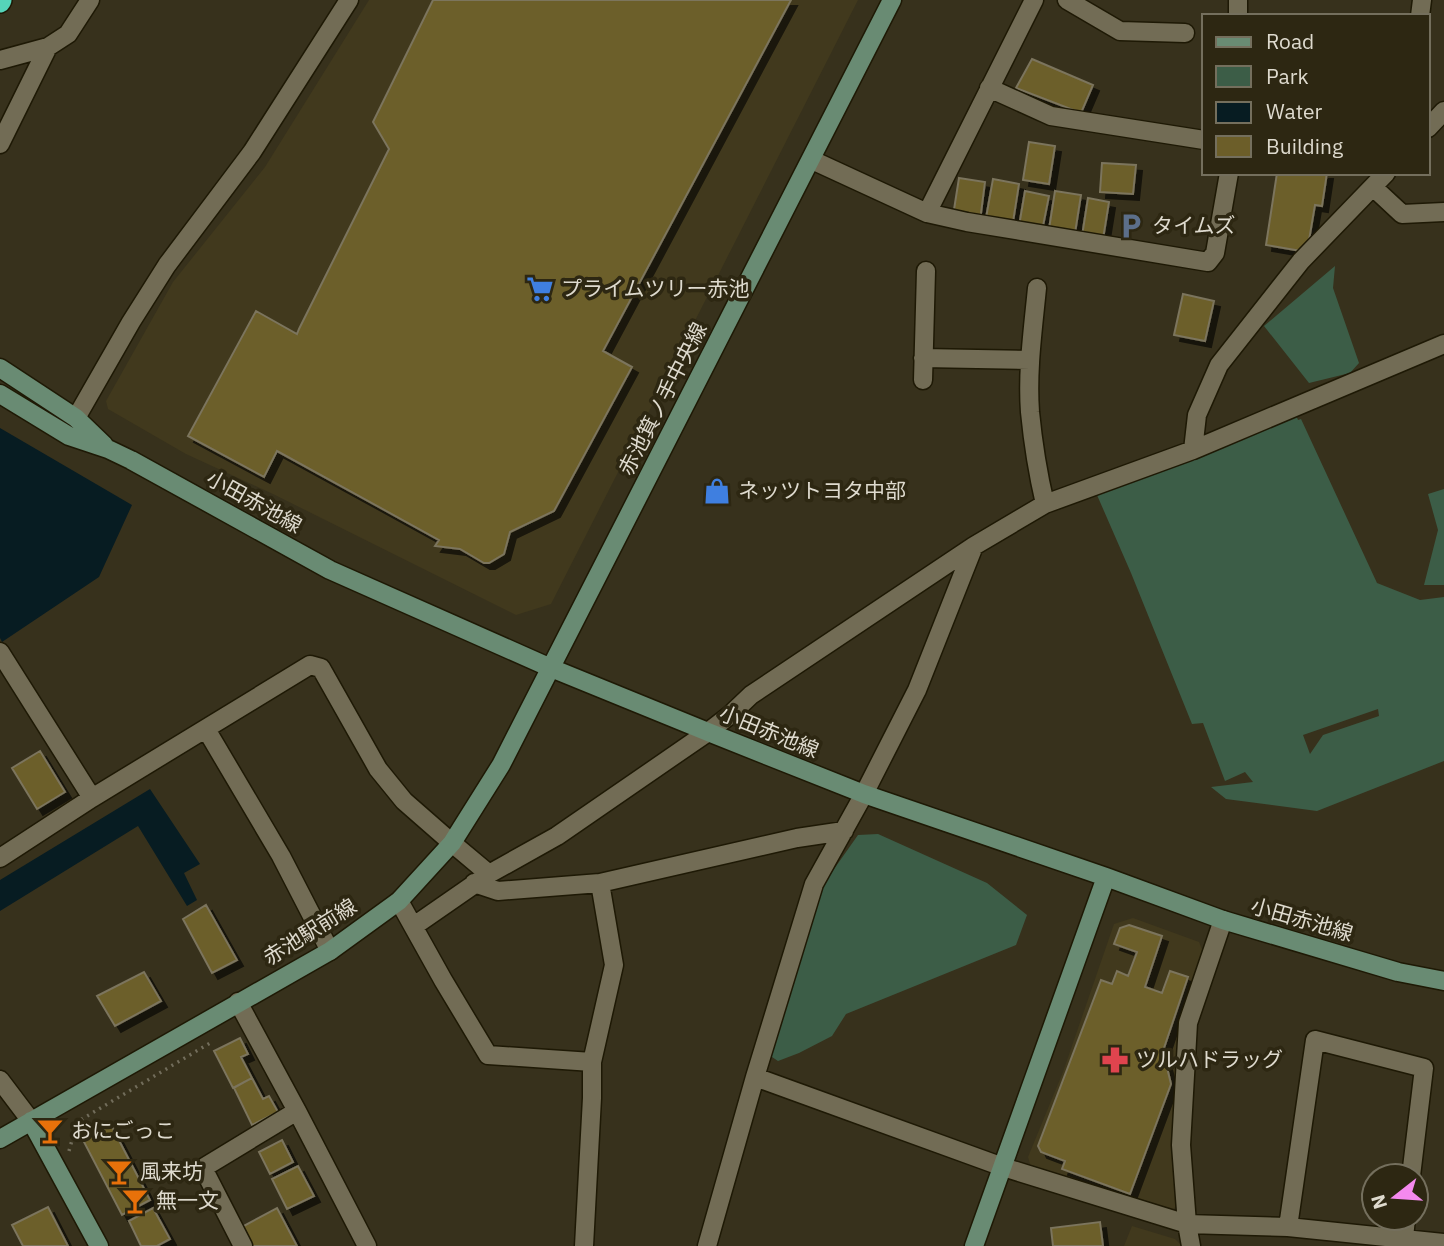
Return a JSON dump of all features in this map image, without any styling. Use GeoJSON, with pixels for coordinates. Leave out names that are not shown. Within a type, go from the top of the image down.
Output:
{"type":"FeatureCollection","features":[{"type":"Feature","properties":{"kind":"street"},"geometry":{"type":"LineString","coordinates":[[0,60],[48,47],[68,34],[90,0]]}},
{"type":"Feature","properties":{"kind":"street"},"geometry":{"type":"LineString","coordinates":[[76,418],[167,265],[252,152],[349,0]]}},
{"type":"Feature","properties":{"kind":"street","name":"赤池箕ノ手中央線"},"geometry":{"type":"LineString","coordinates":[[551,668],[892,0]]}},
{"type":"Feature","properties":{"kind":"street"},"geometry":{"type":"LineString","coordinates":[[927,213],[1034,0]]}},
{"type":"Feature","properties":{"kind":"street"},"geometry":{"type":"LineString","coordinates":[[1068,0],[1120,31],[1185,33]]}},
{"type":"Feature","properties":{"kind":"street"},"geometry":{"type":"LineString","coordinates":[[0,144],[48,47]]}},
{"type":"Feature","properties":{"kind":"street"},"geometry":{"type":"LineString","coordinates":[[989,88],[1051,116],[1202,140]]}},
{"type":"Feature","properties":{"kind":"street"},"geometry":{"type":"LineString","coordinates":[[1430,126],[1444,111]]}},
{"type":"Feature","properties":{"kind":"street"},"geometry":{"type":"LineString","coordinates":[[811,160],[927,213],[1208,262],[1214,253],[1228,175]]}},
{"type":"Feature","properties":{"kind":"street"},"geometry":{"type":"LineString","coordinates":[[1192,450],[1197,415],[1219,365],[1301,261],[1384,175]]}},
{"type":"Feature","properties":{"kind":"street"},"geometry":{"type":"LineString","coordinates":[[1373,187],[1402,214],[1444,212]]}},
{"type":"Feature","properties":{"kind":"street"},"geometry":{"type":"LineString","coordinates":[[923,380],[926,271]]}},
{"type":"Feature","properties":{"kind":"street"},"geometry":{"type":"LineString","coordinates":[[1037,288],[1030,360],[1030,411],[1045,504]]}},
{"type":"Feature","properties":{"kind":"street"},"geometry":{"type":"LineString","coordinates":[[414,926],[481,878],[557,836],[708,732],[751,695],[974,546],[1045,504],[1192,450],[1444,344]]}},
{"type":"Feature","properties":{"kind":"street"},"geometry":{"type":"LineString","coordinates":[[923,358],[1030,360]]}},
{"type":"Feature","properties":{"kind":"street","name":"小田赤池線"},"geometry":{"type":"LineString","coordinates":[[0,368],[76,418],[108,449]]}},
{"type":"Feature","properties":{"kind":"street","name":"小田赤池線"},"geometry":{"type":"LineString","coordinates":[[0,394],[69,436],[108,449],[330,570],[551,668],[708,732],[864,794],[1223,920],[1398,972],[1444,981]]}},
{"type":"Feature","properties":{"kind":"street"},"geometry":{"type":"LineString","coordinates":[[707,1246],[814,884],[864,794],[916,690],[974,546]]}},
{"type":"Feature","properties":{"kind":"street"},"geometry":{"type":"LineString","coordinates":[[0,652],[92,798]]}},
{"type":"Feature","properties":{"kind":"street"},"geometry":{"type":"LineString","coordinates":[[0,858],[92,798],[310,665],[321,668],[378,769],[404,801],[452,843],[481,878],[498,891],[600,883],[797,838],[844,831]]}},
{"type":"Feature","properties":{"kind":"street","name":"赤池駅前線"},"geometry":{"type":"LineString","coordinates":[[0,1139],[330,951],[399,901],[452,843],[501,765],[551,668]]}},
{"type":"Feature","properties":{"kind":"street"},"geometry":{"type":"LineString","coordinates":[[206,729],[281,856],[330,951]]}},
{"type":"Feature","properties":{"kind":"street"},"geometry":{"type":"LineString","coordinates":[[974,1246],[1106,877]]}},
{"type":"Feature","properties":{"kind":"street"},"geometry":{"type":"LineString","coordinates":[[584,1246],[592,1062],[614,965],[600,883]]}},
{"type":"Feature","properties":{"kind":"street"},"geometry":{"type":"LineString","coordinates":[[399,901],[488,1055],[592,1062]]}},
{"type":"Feature","properties":{"kind":"street"},"geometry":{"type":"LineString","coordinates":[[1191,1246],[1181,1146],[1188,1023],[1223,920]]}},
{"type":"Feature","properties":{"kind":"street"},"geometry":{"type":"LineString","coordinates":[[238,1002],[368,1246]]}},
{"type":"Feature","properties":{"kind":"street"},"geometry":{"type":"LineString","coordinates":[[1288,1227],[1315,1041],[1423,1068],[1413,1162]]}},
{"type":"Feature","properties":{"kind":"street"},"geometry":{"type":"LineString","coordinates":[[755,1077],[1003,1167],[1187,1224],[1288,1227],[1444,1243]]}},
{"type":"Feature","properties":{"kind":"street"},"geometry":{"type":"LineString","coordinates":[[0,1080],[31,1121],[99,1246]]}},
{"type":"Feature","properties":{"kind":"street"},"geometry":{"type":"LineString","coordinates":[[243,1246],[203,1168],[297,1111]]}},
{"type":"Feature","properties":{"kind":"street"},"geometry":{"type":"LineString","coordinates":[[1404,1238],[1405,1232]]}},
{"type":"Feature","properties":{"kind":"path"},"geometry":{"type":"LineString","coordinates":[[68,1156],[77,1122],[211,1043]]}},
{"type":"Feature","properties":{"kind":"shaded area"},"geometry":{"type":"Polygon","coordinates":[[[369,0],[858,0],[551,604],[516,615],[273,494],[186,454],[108,409],[106,401],[173,282],[265,167],[369,0]]]}},
{"type":"Feature","properties":{"kind":"shaded area"},"geometry":{"type":"Polygon","coordinates":[[[1133,918],[1199,942],[1203,952],[1178,1024],[1173,1172],[1177,1205],[1170,1213],[1031,1167],[1028,1157],[1063,1072],[1114,924],[1133,918]]]}},
{"type":"Feature","properties":{"kind":"shaded area"},"geometry":{"type":"Polygon","coordinates":[[[1132,1226],[1175,1239],[1182,1246],[1124,1246],[1132,1226]]]}},
{"type":"Feature","properties":{"kind":"green space"},"geometry":{"type":"Polygon","coordinates":[[[1335,266],[1333,288],[1359,363],[1350,373],[1309,383],[1264,326],[1335,266]]]}},
{"type":"Feature","properties":{"kind":"green space"},"geometry":{"type":"Polygon","coordinates":[[[1296,415],[1298,420],[1301,419],[1377,583],[1420,600],[1444,597],[1444,761],[1317,811],[1226,799],[1211,787],[1253,782],[1245,772],[1225,781],[1203,723],[1192,724],[1097,495],[1296,415]],[[1378,709],[1303,735],[1310,754],[1323,735],[1379,716],[1378,709]]]}},
{"type":"Feature","properties":{"kind":"green space"},"geometry":{"type":"Polygon","coordinates":[[[1444,489],[1444,585],[1424,585],[1438,530],[1428,494],[1444,489]]]}},
{"type":"Feature","properties":{"kind":"green space"},"geometry":{"type":"Polygon","coordinates":[[[878,834],[987,883],[1027,915],[1016,945],[846,1014],[832,1036],[778,1061],[766,1053],[822,886],[858,835],[878,834]]]}},
{"type":"Feature","properties":{"kind":"water"},"geometry":{"type":"Polygon","coordinates":[[[0,428],[132,505],[99,577],[2,642],[0,638],[0,428]]]}},
{"type":"Feature","properties":{"kind":"water"},"geometry":{"type":"Polygon","coordinates":[[[150,789],[200,864],[184,873],[197,900],[187,906],[138,826],[0,911],[0,880],[150,789]]]}},
{"type":"Feature","properties":{"kind":"building"},"geometry":{"type":"Polygon","coordinates":[[[433,0],[791,0],[603,351],[632,367],[554,511],[510,532],[504,554],[489,563],[484,563],[460,549],[435,546],[439,540],[277,451],[264,477],[188,436],[256,311],[297,334],[389,149],[373,122],[433,0]]]}},
{"type":"Feature","properties":{"kind":"building"},"geometry":{"type":"Polygon","coordinates":[[[1032,59],[1093,85],[1081,113],[1016,88],[1032,59]]]}},
{"type":"Feature","properties":{"kind":"building"},"geometry":{"type":"Polygon","coordinates":[[[1029,142],[1055,146],[1049,184],[1023,180],[1029,142]]]}},
{"type":"Feature","properties":{"kind":"building"},"geometry":{"type":"Polygon","coordinates":[[[1102,163],[1136,165],[1133,194],[1100,192],[1102,163]]]}},
{"type":"Feature","properties":{"kind":"building"},"geometry":{"type":"Polygon","coordinates":[[[1277,175],[1327,175],[1322,206],[1315,205],[1307,252],[1266,245],[1277,175]]]}},
{"type":"Feature","properties":{"kind":"building"},"geometry":{"type":"Polygon","coordinates":[[[959,178],[985,182],[980,221],[953,216],[959,178]]]}},
{"type":"Feature","properties":{"kind":"building"},"geometry":{"type":"Polygon","coordinates":[[[993,179],[1019,184],[1013,222],[986,218],[993,179]]]}},
{"type":"Feature","properties":{"kind":"building"},"geometry":{"type":"Polygon","coordinates":[[[1025,191],[1049,196],[1042,231],[1019,226],[1025,191]]]}},
{"type":"Feature","properties":{"kind":"building"},"geometry":{"type":"Polygon","coordinates":[[[1055,191],[1081,195],[1075,233],[1049,229],[1055,191]]]}},
{"type":"Feature","properties":{"kind":"building"},"geometry":{"type":"Polygon","coordinates":[[[1088,198],[1109,202],[1103,239],[1082,236],[1088,198]]]}},
{"type":"Feature","properties":{"kind":"building"},"geometry":{"type":"Polygon","coordinates":[[[1183,294],[1214,301],[1205,341],[1174,335],[1183,294]]]}},
{"type":"Feature","properties":{"kind":"building"},"geometry":{"type":"Polygon","coordinates":[[[40,751],[65,792],[37,809],[12,768],[40,751]]]}},
{"type":"Feature","properties":{"kind":"building"},"geometry":{"type":"Polygon","coordinates":[[[206,905],[237,960],[212,973],[183,919],[206,905]]]}},
{"type":"Feature","properties":{"kind":"building"},"geometry":{"type":"Polygon","coordinates":[[[1129,925],[1162,936],[1145,987],[1162,993],[1170,971],[1188,977],[1163,1051],[1171,1084],[1130,1194],[1062,1169],[1065,1161],[1041,1152],[1038,1146],[1101,980],[1112,984],[1117,971],[1128,976],[1137,952],[1114,944],[1120,928],[1129,925]]]}},
{"type":"Feature","properties":{"kind":"building"},"geometry":{"type":"Polygon","coordinates":[[[144,972],[161,1001],[115,1026],[97,996],[144,972]]]}},
{"type":"Feature","properties":{"kind":"building"},"geometry":{"type":"Polygon","coordinates":[[[240,1038],[248,1054],[241,1057],[252,1078],[233,1088],[214,1051],[240,1038]]]}},
{"type":"Feature","properties":{"kind":"building"},"geometry":{"type":"Polygon","coordinates":[[[252,1078],[263,1099],[269,1096],[278,1112],[252,1125],[234,1088],[252,1078]]]}},
{"type":"Feature","properties":{"kind":"building"},"geometry":{"type":"Polygon","coordinates":[[[111,1125],[150,1200],[122,1215],[83,1140],[111,1125]]]}},
{"type":"Feature","properties":{"kind":"building"},"geometry":{"type":"Polygon","coordinates":[[[282,1140],[293,1162],[270,1174],[259,1152],[282,1140]]]}},
{"type":"Feature","properties":{"kind":"building"},"geometry":{"type":"Polygon","coordinates":[[[298,1166],[314,1196],[287,1209],[272,1179],[298,1166]]]}},
{"type":"Feature","properties":{"kind":"building"},"geometry":{"type":"Polygon","coordinates":[[[48,1207],[68,1246],[23,1246],[12,1225],[48,1207]]]}},
{"type":"Feature","properties":{"kind":"building"},"geometry":{"type":"Polygon","coordinates":[[[153,1208],[170,1239],[157,1246],[141,1246],[129,1221],[153,1208]]]}},
{"type":"Feature","properties":{"kind":"building"},"geometry":{"type":"Polygon","coordinates":[[[277,1208],[297,1246],[249,1246],[240,1228],[277,1208]]]}},
{"type":"Feature","properties":{"kind":"building"},"geometry":{"type":"Polygon","coordinates":[[[1100,1222],[1103,1246],[1053,1246],[1051,1228],[1100,1222]]]}},
{"type":"Feature","properties":{"kind":"place","name":"タイムズ"},"geometry":{"type":"Point","coordinates":[1131,226]}},
{"type":"Feature","properties":{"kind":"place","name":"プライムツリー赤池"},"geometry":{"type":"Point","coordinates":[540,289]}},
{"type":"Feature","properties":{"kind":"place","name":"ネッツトヨタ中部"},"geometry":{"type":"Point","coordinates":[717,491]}},
{"type":"Feature","properties":{"kind":"place","name":"ツルハドラッグ"},"geometry":{"type":"Point","coordinates":[1115,1060]}},
{"type":"Feature","properties":{"kind":"place","name":"おにごっこ"},"geometry":{"type":"Point","coordinates":[50,1131]}},
{"type":"Feature","properties":{"kind":"place","name":"風来坊"},"geometry":{"type":"Point","coordinates":[119,1172]}},
{"type":"Feature","properties":{"kind":"place","name":"無一文"},"geometry":{"type":"Point","coordinates":[135,1201]}}]}
